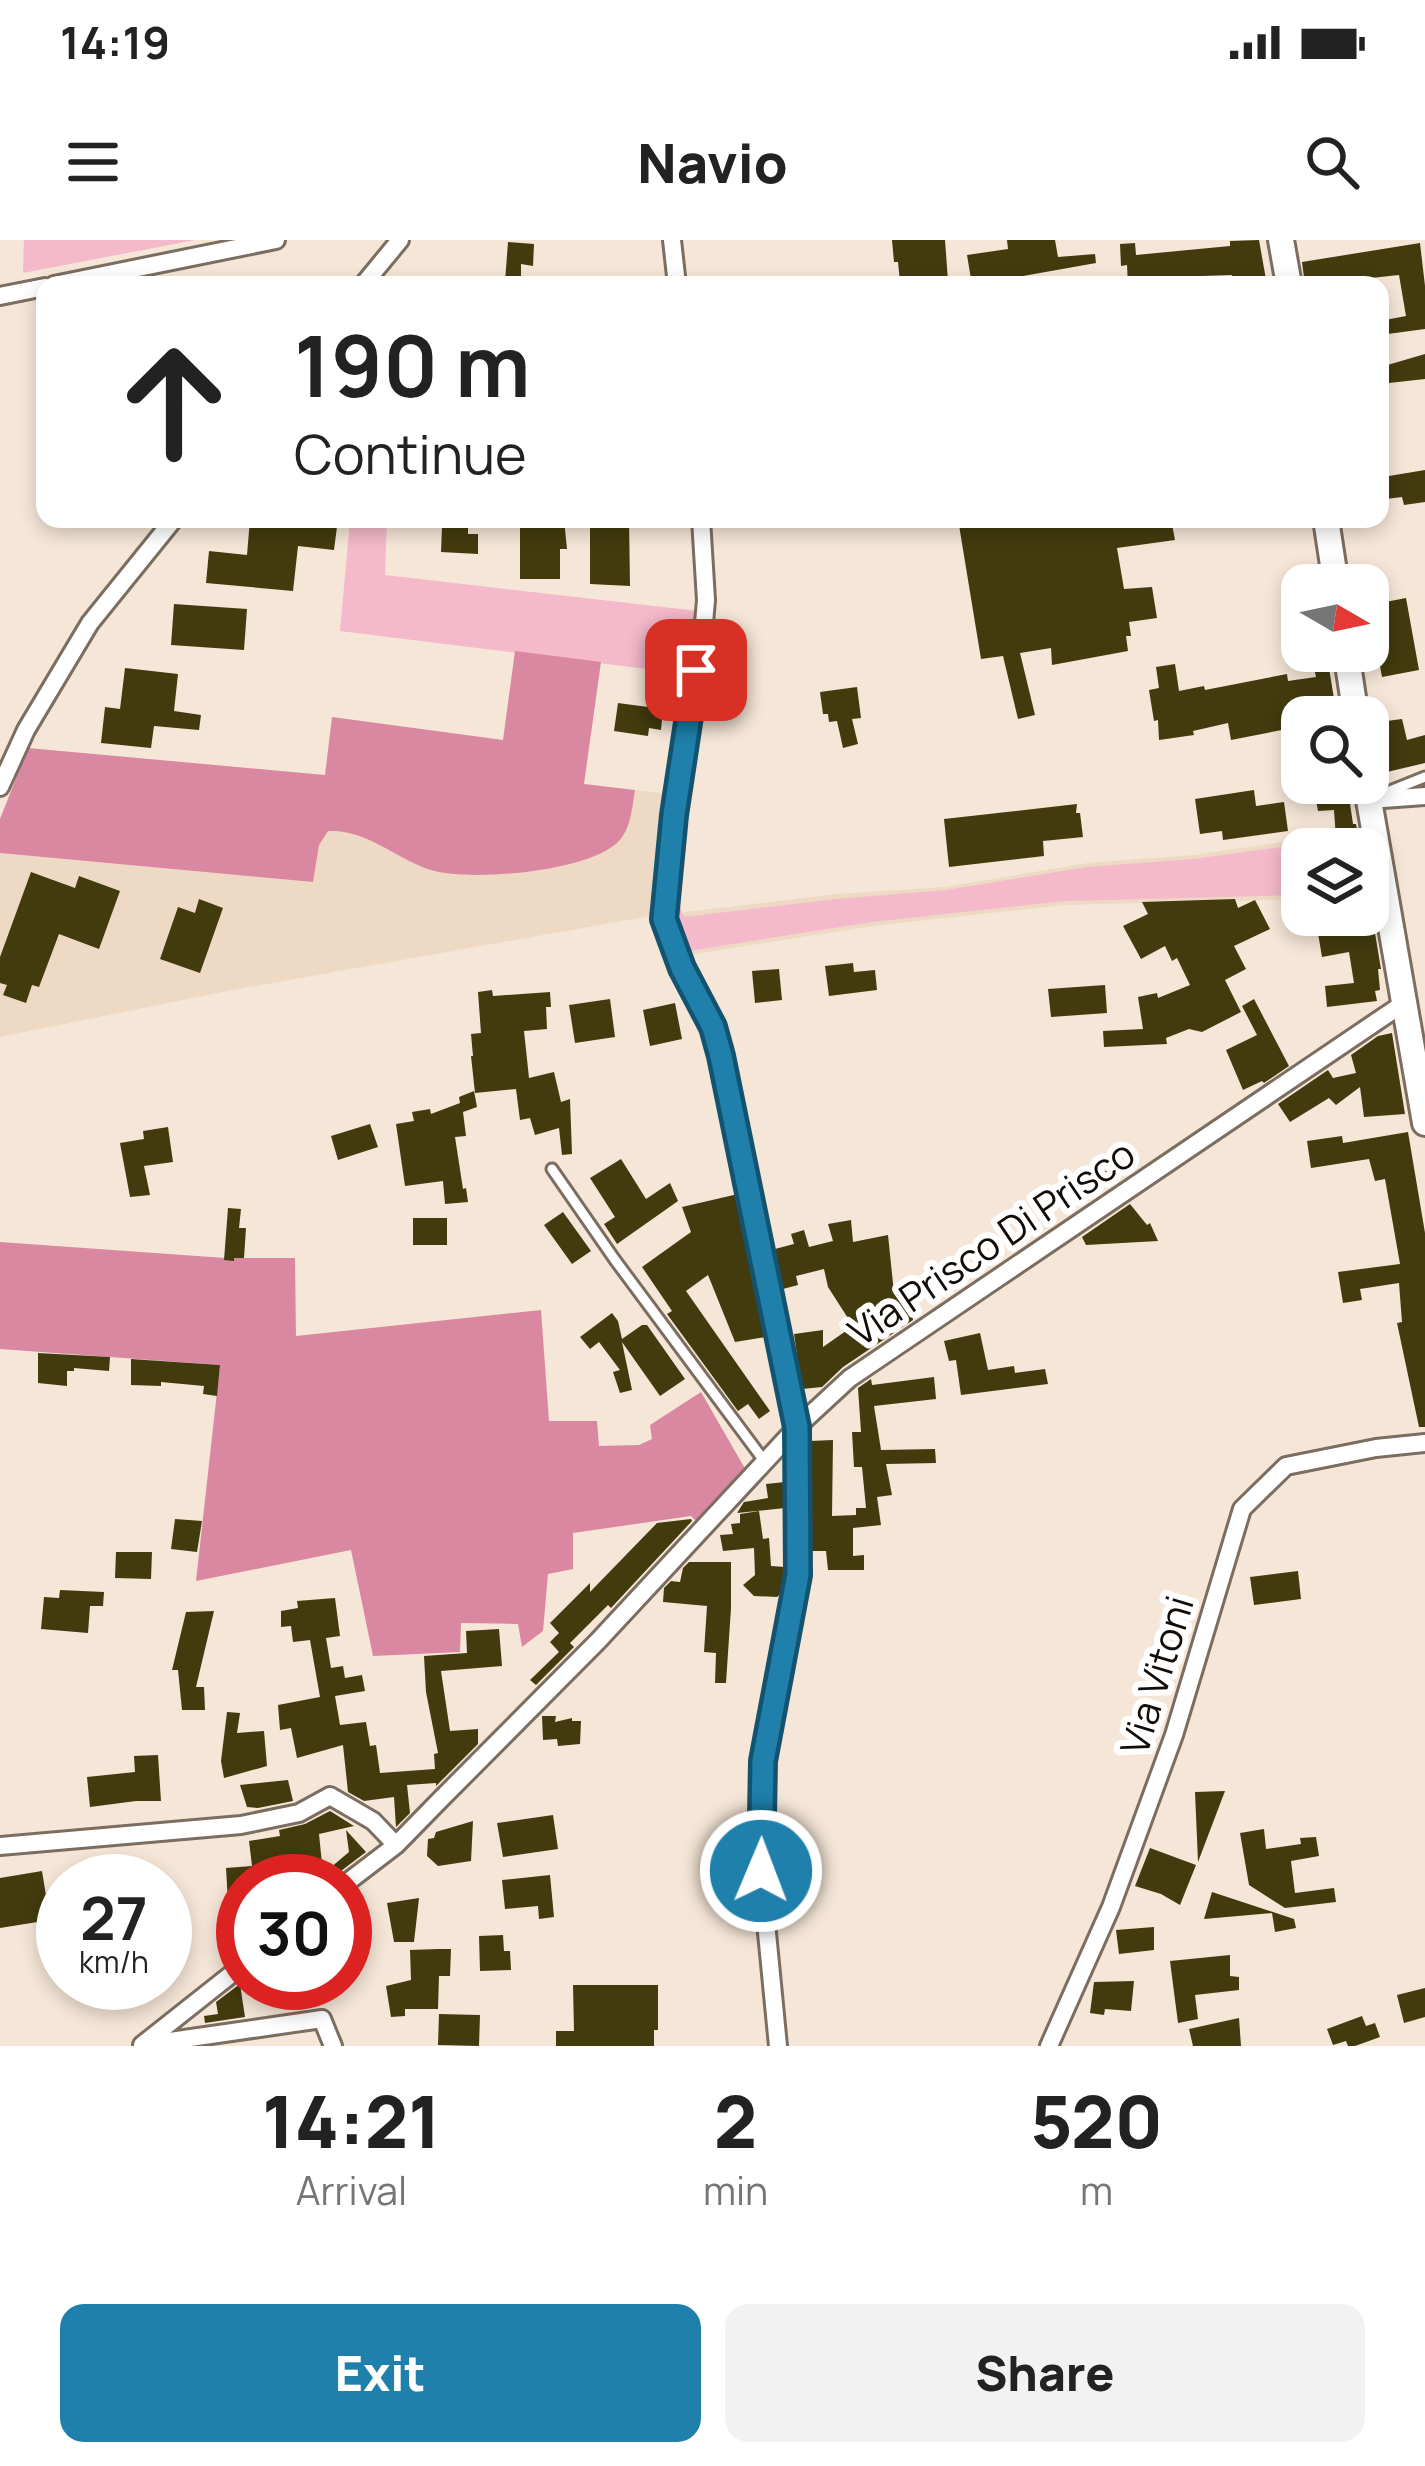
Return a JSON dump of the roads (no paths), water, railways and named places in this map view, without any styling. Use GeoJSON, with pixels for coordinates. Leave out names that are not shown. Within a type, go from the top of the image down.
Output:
{"type":"FeatureCollection","features":[{"type":"Feature","properties":{"kind":"main road"},"geometry":{"type":"LineString","coordinates":[[1281,240],[1287,276]]}},
{"type":"Feature","properties":{"kind":"main road"},"geometry":{"type":"LineString","coordinates":[[1327,528],[1333,564]]}},
{"type":"Feature","properties":{"kind":"main road"},"geometry":{"type":"LineString","coordinates":[[1370,804],[1412,1016],[1425,1123]]}},
{"type":"Feature","properties":{"kind":"street"},"geometry":{"type":"LineString","coordinates":[[98,276],[276,240]]}},
{"type":"Feature","properties":{"kind":"street"},"geometry":{"type":"LineString","coordinates":[[370,276],[400,240]]}},
{"type":"Feature","properties":{"kind":"street"},"geometry":{"type":"LineString","coordinates":[[672,240],[676,276]]}},
{"type":"Feature","properties":{"kind":"street"},"geometry":{"type":"LineString","coordinates":[[0,296],[36,289]]}},
{"type":"Feature","properties":{"kind":"street"},"geometry":{"type":"LineString","coordinates":[[0,787],[26,730],[79,640],[167,528]]}},
{"type":"Feature","properties":{"kind":"street"},"geometry":{"type":"LineString","coordinates":[[702,528],[704,623],[674,815],[664,919],[682,968],[713,1027],[729,1085],[797,1427],[798,1575],[763,1761],[761,1871],[778,2046]]}},
{"type":"Feature","properties":{"kind":"street"},"geometry":{"type":"LineString","coordinates":[[1389,793],[1425,796]]}},
{"type":"Feature","properties":{"kind":"street","name":"Via Prisco Di Prisco"},"geometry":{"type":"LineString","coordinates":[[372,1863],[396,1845],[598,1641],[797,1427],[866,1366],[1412,1016]]}},
{"type":"Feature","properties":{"kind":"street","name":"Via Vitoni"},"geometry":{"type":"LineString","coordinates":[[1048,2046],[1111,1907],[1174,1735],[1242,1509],[1286,1466],[1425,1443]]}},
{"type":"Feature","properties":{"kind":"street"},"geometry":{"type":"LineString","coordinates":[[0,1846],[241,1826],[299,1813],[330,1796],[373,1821],[396,1845]]}},
{"type":"Feature","properties":{"kind":"street"},"geometry":{"type":"LineString","coordinates":[[142,2046],[216,1987]]}},
{"type":"Feature","properties":{"kind":"street"},"geometry":{"type":"LineString","coordinates":[[142,2046],[322,2019],[333,2046]]}},
{"type":"Feature","properties":{"kind":"lane"},"geometry":{"type":"LineString","coordinates":[[1389,786],[1425,777]]}},
{"type":"Feature","properties":{"kind":"lane"},"geometry":{"type":"LineString","coordinates":[[553,1169],[765,1462]]}}]}
